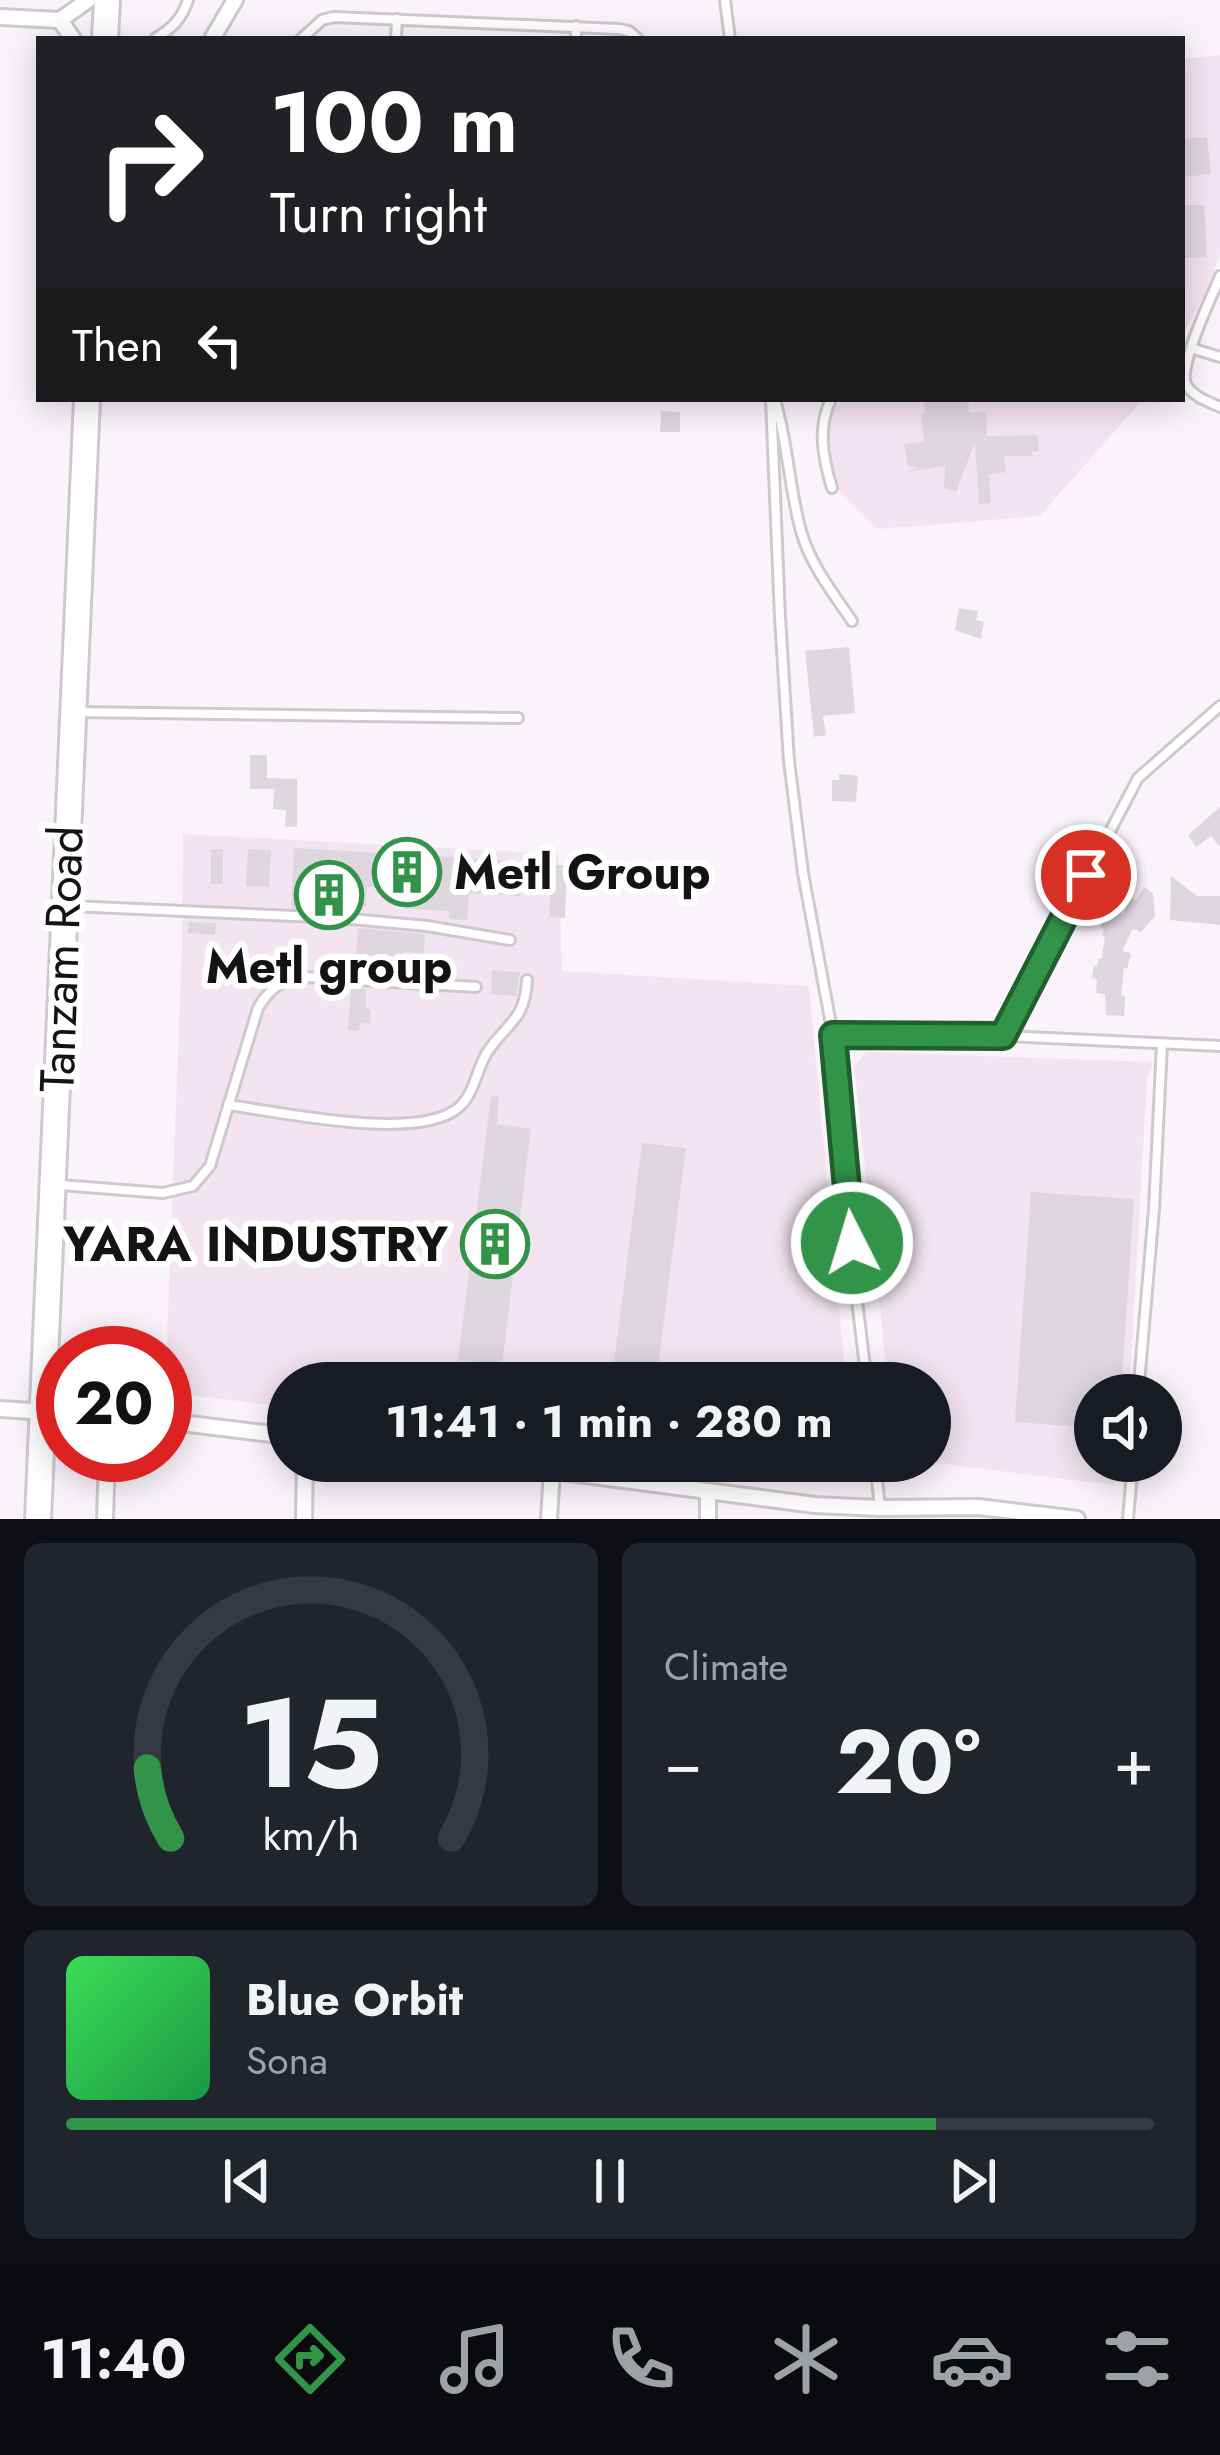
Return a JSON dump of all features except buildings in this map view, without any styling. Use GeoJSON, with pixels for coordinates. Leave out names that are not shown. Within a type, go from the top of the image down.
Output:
{"type":"FeatureCollection","features":[{"type":"Feature","properties":{"kind":"highway"},"geometry":{"type":"LineString","coordinates":[[105,36],[106,0]]}},
{"type":"Feature","properties":{"kind":"highway","name":"Tanzam Road"},"geometry":{"type":"LineString","coordinates":[[53,1326],[52,1185],[87,402]]}},
{"type":"Feature","properties":{"kind":"highway","name":"Tanzam Road"},"geometry":{"type":"LineString","coordinates":[[38,1519],[43,1482]]}},
{"type":"Feature","properties":{"kind":"street"},"geometry":{"type":"LineString","coordinates":[[0,17],[60,20],[88,0]]}},
{"type":"Feature","properties":{"kind":"street"},"geometry":{"type":"LineString","coordinates":[[214,36],[235,0]]}},
{"type":"Feature","properties":{"kind":"street"},"geometry":{"type":"LineString","coordinates":[[60,20],[71,36]]}},
{"type":"Feature","properties":{"kind":"street"},"geometry":{"type":"LineString","coordinates":[[0,1409],[36,1412]]}},
{"type":"Feature","properties":{"kind":"street"},"geometry":{"type":"LineString","coordinates":[[192,1424],[267,1433]]}},
{"type":"Feature","properties":{"kind":"street"},"geometry":{"type":"LineString","coordinates":[[105,1519],[106,1482]]}},
{"type":"Feature","properties":{"kind":"street"},"geometry":{"type":"LineString","coordinates":[[304,1519],[305,1482]]}},
{"type":"Feature","properties":{"kind":"street"},"geometry":{"type":"LineString","coordinates":[[549,1519],[551,1482]]}},
{"type":"Feature","properties":{"kind":"street"},"geometry":{"type":"LineString","coordinates":[[634,1482],[815,1505],[979,1508],[1068,1518]]}},
{"type":"Feature","properties":{"kind":"street"},"geometry":{"type":"LineString","coordinates":[[708,1492],[708,1519]]}},
{"type":"Feature","properties":{"kind":"lane"},"geometry":{"type":"LineString","coordinates":[[160,36],[183,15],[188,0]]}},
{"type":"Feature","properties":{"kind":"lane"},"geometry":{"type":"LineString","coordinates":[[725,0],[730,36]]}},
{"type":"Feature","properties":{"kind":"lane"},"geometry":{"type":"LineString","coordinates":[[304,36],[322,20],[334,17],[619,28],[635,36]]}},
{"type":"Feature","properties":{"kind":"lane"},"geometry":{"type":"LineString","coordinates":[[396,36],[397,19]]}},
{"type":"Feature","properties":{"kind":"lane"},"geometry":{"type":"LineString","coordinates":[[576,26],[576,36]]}},
{"type":"Feature","properties":{"kind":"lane"},"geometry":{"type":"LineString","coordinates":[[1185,363],[1220,276]]}},
{"type":"Feature","properties":{"kind":"lane"},"geometry":{"type":"LineString","coordinates":[[1191,348],[1220,357]]}},
{"type":"Feature","properties":{"kind":"lane"},"geometry":{"type":"LineString","coordinates":[[1185,373],[1187,386],[1220,407]]}},
{"type":"Feature","properties":{"kind":"lane"},"geometry":{"type":"LineString","coordinates":[[773,402],[789,761],[803,873],[833,1035],[865,1362]]}},
{"type":"Feature","properties":{"kind":"lane"},"geometry":{"type":"LineString","coordinates":[[774,402],[801,533],[822,577],[853,621]]}},
{"type":"Feature","properties":{"kind":"lane"},"geometry":{"type":"LineString","coordinates":[[830,402],[823,418],[823,443],[832,488]]}},
{"type":"Feature","properties":{"kind":"lane"},"geometry":{"type":"LineString","coordinates":[[1003,1036],[1131,789],[1147,767],[1220,706]]}},
{"type":"Feature","properties":{"kind":"lane"},"geometry":{"type":"LineString","coordinates":[[73,712],[518,718]]}},
{"type":"Feature","properties":{"kind":"lane"},"geometry":{"type":"LineString","coordinates":[[63,906],[340,918],[510,940]]}},
{"type":"Feature","properties":{"kind":"lane"},"geometry":{"type":"LineString","coordinates":[[52,1185],[163,1193],[193,1186],[210,1166],[258,1008],[287,979],[476,987]]}},
{"type":"Feature","properties":{"kind":"lane"},"geometry":{"type":"LineString","coordinates":[[229,1105],[351,1122],[434,1121],[467,1098],[488,1051],[518,1016],[526,999],[527,980]]}},
{"type":"Feature","properties":{"kind":"lane"},"geometry":{"type":"LineString","coordinates":[[833,1035],[1003,1036],[1220,1046]]}},
{"type":"Feature","properties":{"kind":"lane"},"geometry":{"type":"LineString","coordinates":[[1140,1374],[1162,1043]]}},
{"type":"Feature","properties":{"kind":"lane"},"geometry":{"type":"LineString","coordinates":[[877,1482],[880,1508]]}},
{"type":"Feature","properties":{"kind":"lane"},"geometry":{"type":"LineString","coordinates":[[1128,1519],[1131,1482]]}},
{"type":"Feature","properties":{"kind":"shaded area"},"geometry":{"type":"Polygon","coordinates":[[[1220,55],[1220,254],[1185,330],[1185,59],[1220,55]]]}},
{"type":"Feature","properties":{"kind":"shaded area"},"geometry":{"type":"Polygon","coordinates":[[[824,402],[1140,402],[1040,516],[878,529],[832,483],[824,402]]]}},
{"type":"Feature","properties":{"kind":"shaded area"},"geometry":{"type":"Polygon","coordinates":[[[183,834],[558,854],[562,971],[809,986],[844,1362],[267,1362],[267,1404],[192,1395],[192,1326],[168,1326],[183,834]]]}},
{"type":"Feature","properties":{"kind":"shaded area"},"geometry":{"type":"Polygon","coordinates":[[[867,1052],[1153,1062],[1147,1080],[1130,1374],[1074,1374],[1074,1480],[951,1465],[951,1362],[886,1362],[854,1065],[867,1052]]]}},
{"type":"Feature","properties":{"kind":"place","name":"Metl Group"},"geometry":{"type":"Point","coordinates":[407,872]}},
{"type":"Feature","properties":{"kind":"place","name":"Metl group"},"geometry":{"type":"Point","coordinates":[329,895]}},
{"type":"Feature","properties":{"kind":"place","name":"YARA INDUSTRY"},"geometry":{"type":"Point","coordinates":[495,1244]}},
{"type":"Feature","properties":{"kind":"route"},"geometry":{"type":"LineString","coordinates":[[852,1243],[833,1035],[1003,1036],[1086,875]]}}]}
